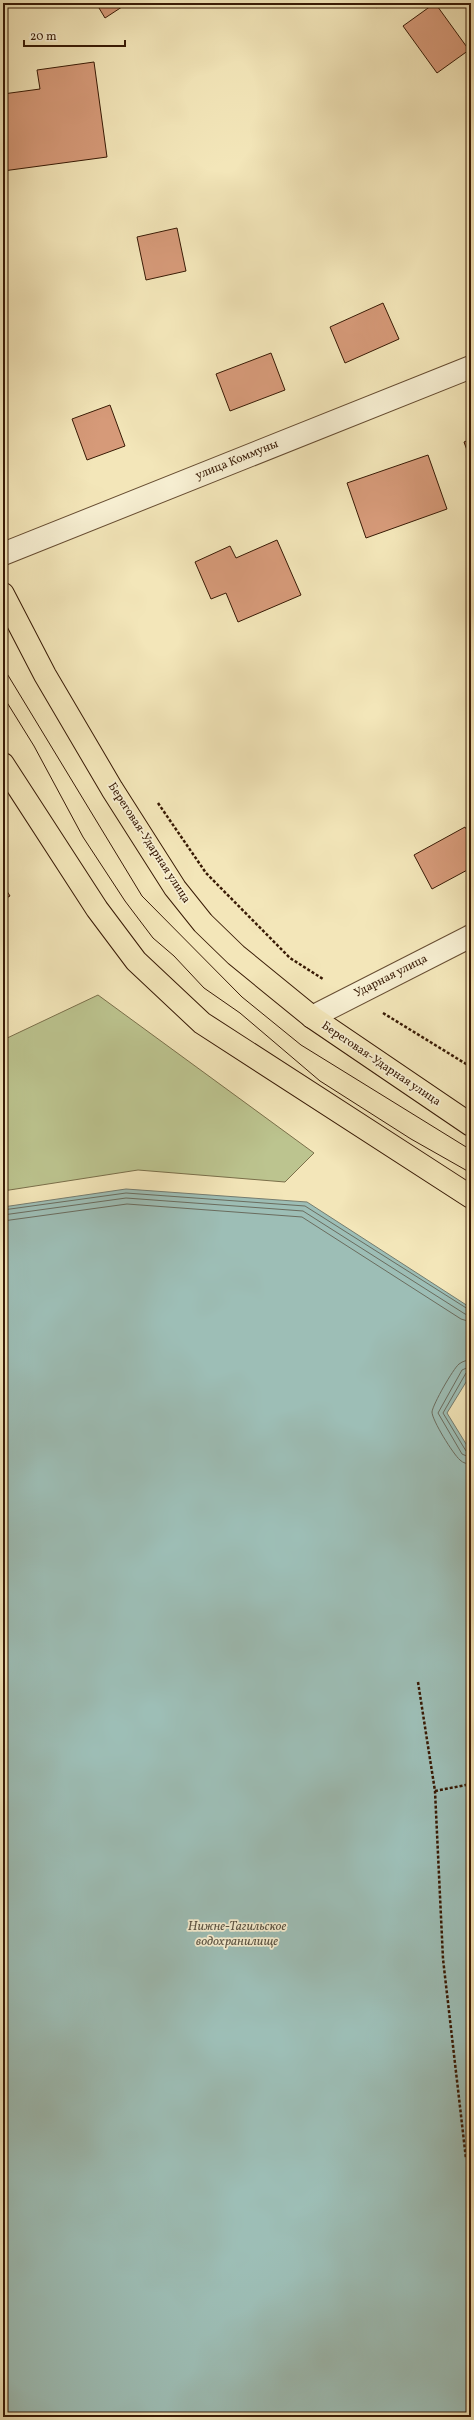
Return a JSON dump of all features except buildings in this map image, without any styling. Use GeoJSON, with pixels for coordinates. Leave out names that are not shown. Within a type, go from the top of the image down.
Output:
{"type":"FeatureCollection","features":[{"type":"Feature","properties":{"kind":"main road","name":"Береговая-Ударная улица"},"geometry":{"type":"LineString","coordinates":[[3,594],[49,682],[112,789],[175,888],[203,923],[236,955],[312,1017],[471,1125]]}},
{"type":"Feature","properties":{"kind":"main road"},"geometry":{"type":"LineString","coordinates":[[3,764],[97,909],[136,961],[202,1023],[471,1197]]}},
{"type":"Feature","properties":{"kind":"street","name":"улица Коммуны"},"geometry":{"type":"LineString","coordinates":[[3,554],[471,367]]}},
{"type":"Feature","properties":{"kind":"street","name":"Ударная улица"},"geometry":{"type":"LineString","coordinates":[[312,1017],[471,936]]}},
{"type":"Feature","properties":{"kind":"path"},"geometry":{"type":"LineString","coordinates":[[153,796],[206,873],[290,958],[352,996],[392,1018],[471,1067]]}},
{"type":"Feature","properties":{"kind":"path"},"geometry":{"type":"LineString","coordinates":[[418,1682],[435,1791],[443,1959],[466,2159]]}},
{"type":"Feature","properties":{"kind":"path"},"geometry":{"type":"LineString","coordinates":[[435,1791],[471,1784]]}},
{"type":"Feature","properties":{"kind":"green space"},"geometry":{"type":"Polygon","coordinates":[[[98,995],[314,1153],[285,1182],[138,1170],[3,1191],[3,1040],[98,995]]]}},
{"type":"Feature","properties":{"kind":"water","name":"Нижне-Тагильское водохранилище"},"geometry":{"type":"Polygon","coordinates":[[[126,1189],[307,1202],[471,1308],[471,1374],[447,1413],[471,1452],[471,2417],[3,2417],[3,1207],[126,1189]]]}},
{"type":"Feature","properties":{"kind":"tram line"},"geometry":{"type":"LineString","coordinates":[[3,667],[142,896],[242,997],[301,1045],[471,1150]]}},
{"type":"Feature","properties":{"kind":"tram line"},"geometry":{"type":"LineString","coordinates":[[3,696],[34,746],[83,837],[125,901],[153,938],[174,956],[204,988],[240,1013],[320,1081],[411,1139],[471,1173]]}}]}
